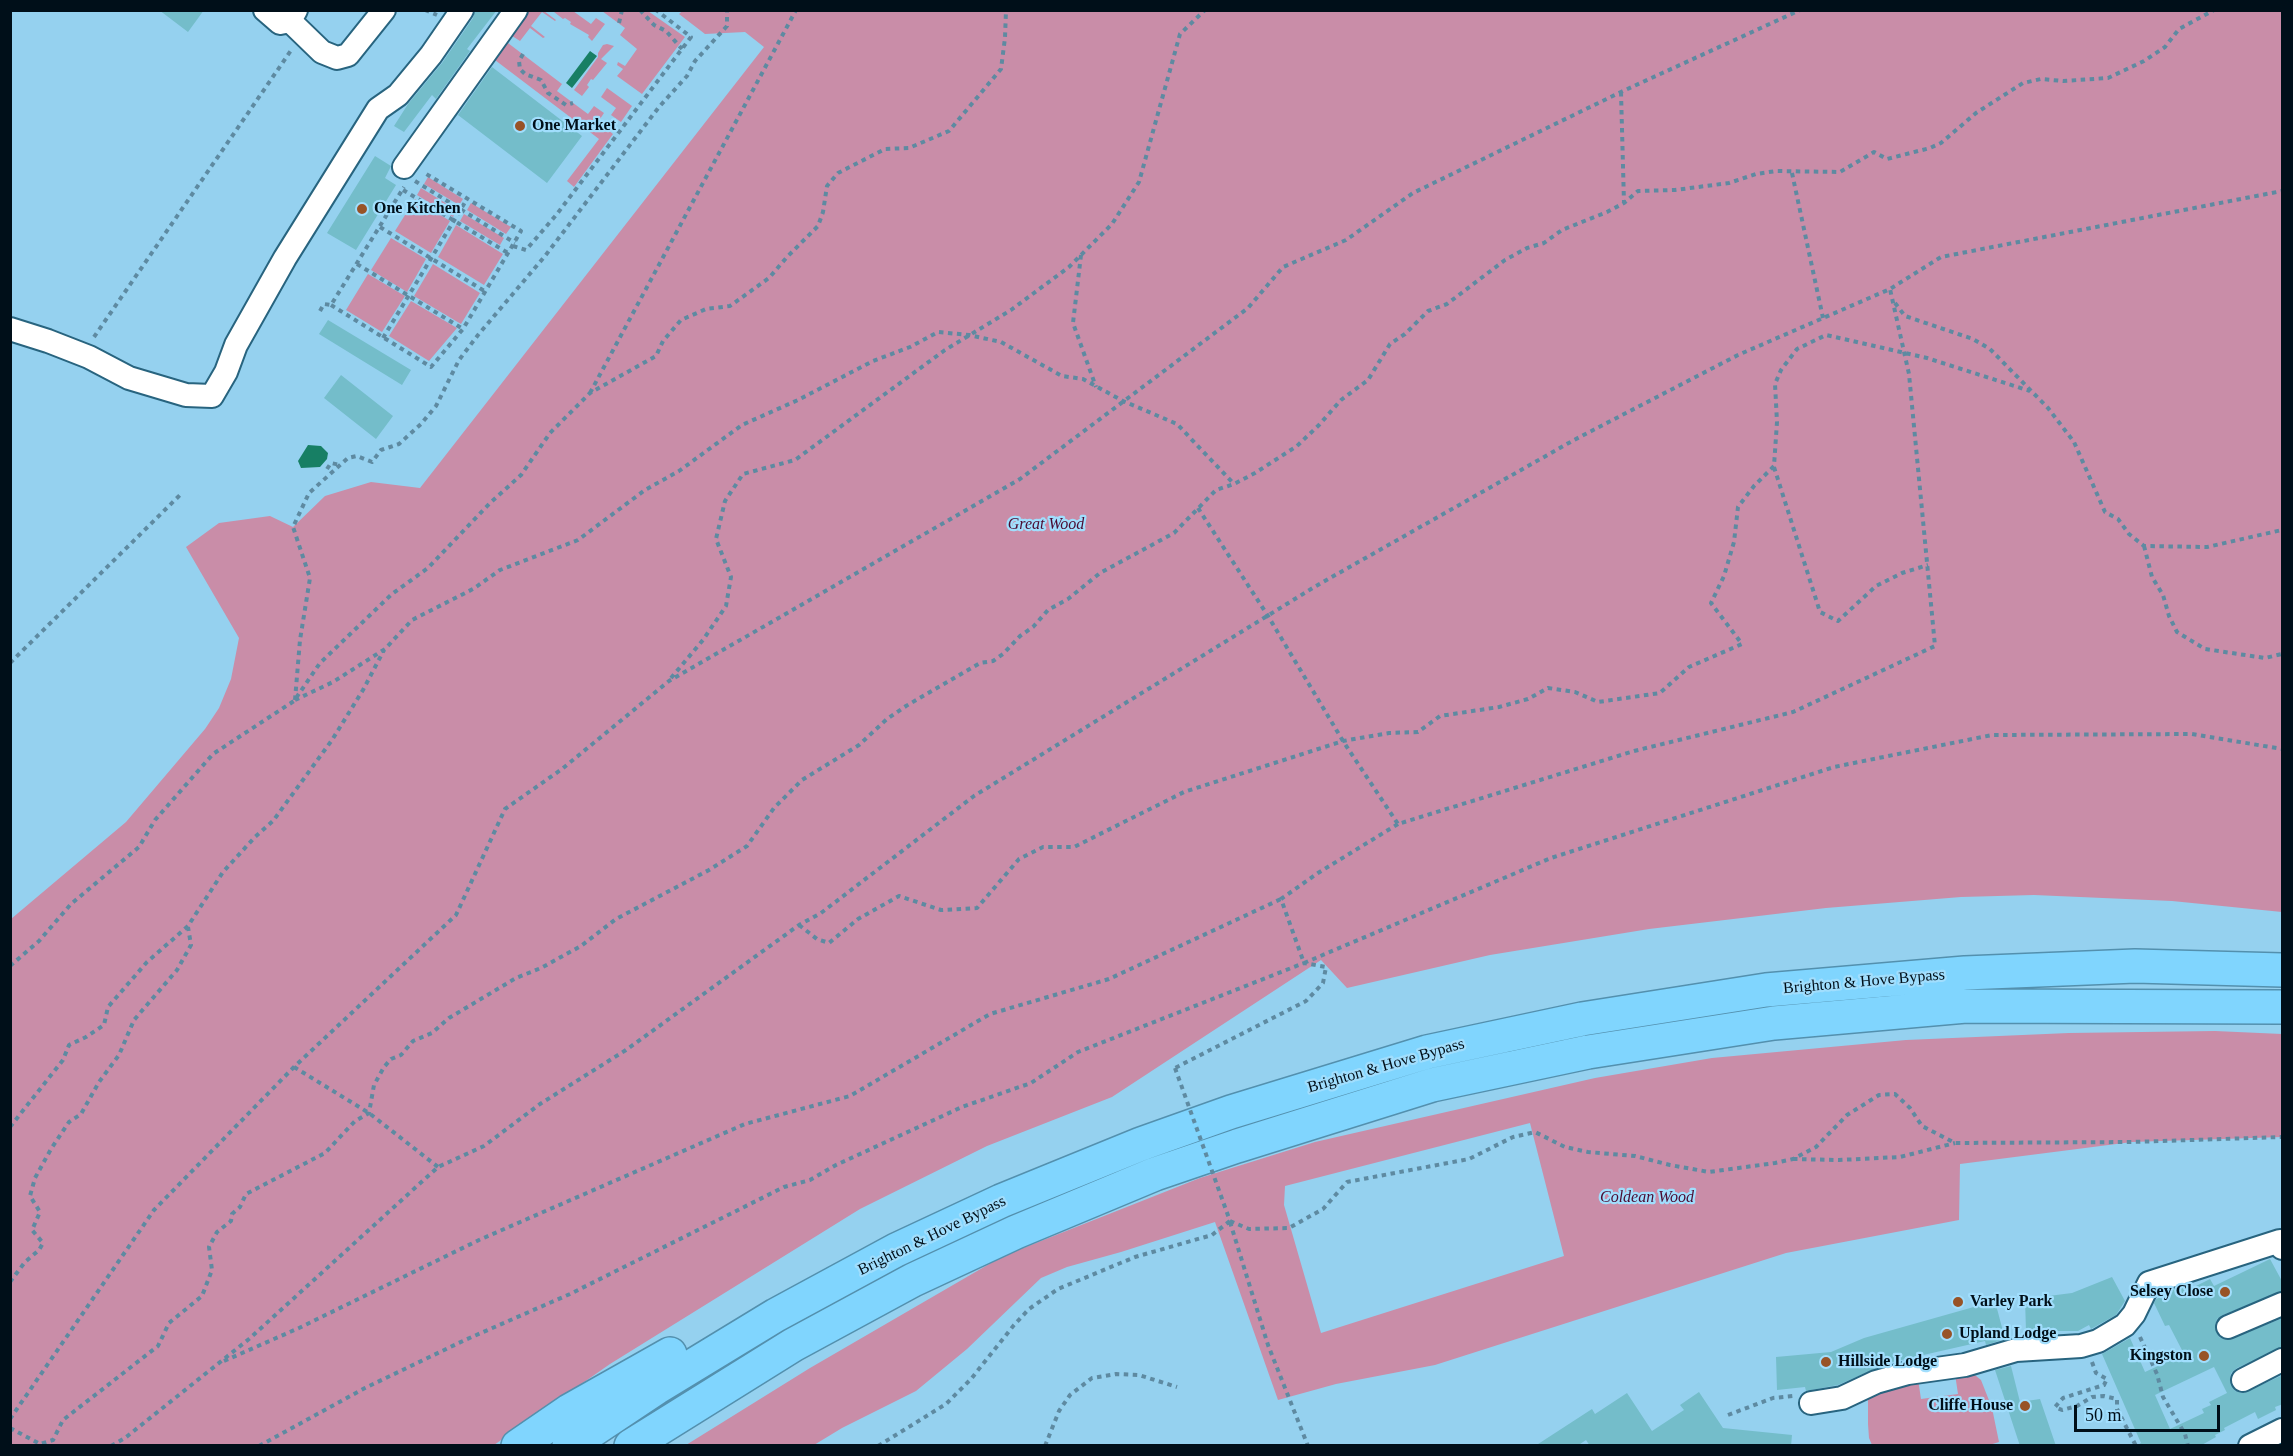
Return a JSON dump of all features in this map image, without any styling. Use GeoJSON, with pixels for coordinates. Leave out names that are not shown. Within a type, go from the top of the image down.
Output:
{"type":"FeatureCollection","features":[{"type":"Feature","properties":{"kind":"highway","name":"Brighton & Hove Bypass"},"geometry":{"type":"LineString","coordinates":[[569,1446],[656,1388],[776,1315],[897,1250],[1012,1197],[1141,1144],[1231,1112],[1427,1052],[1582,1019],[1766,990],[1965,973],[2136,966],[2283,970]]}},
{"type":"Feature","properties":{"kind":"highway","name":"Brighton & Hove Bypass"},"geometry":{"type":"LineString","coordinates":[[631,1446],[793,1345],[913,1280],[1016,1232],[1176,1167],[1432,1085],[1588,1052],[1774,1023],[1966,1006],[2283,1007]]}},
{"type":"Feature","properties":{"kind":"highway"},"geometry":{"type":"LineString","coordinates":[[518,1446],[569,1411],[769,1299],[897,1250]]}},
{"type":"Feature","properties":{"kind":"street"},"geometry":{"type":"LineString","coordinates":[[265,10],[280,23],[293,16],[304,37],[322,52],[337,58],[348,55],[384,10]]}},
{"type":"Feature","properties":{"kind":"street"},"geometry":{"type":"LineString","coordinates":[[10,329],[82,354],[129,378],[186,395],[212,396],[226,372],[236,345],[285,258],[378,109],[398,95],[431,55],[462,10]]}},
{"type":"Feature","properties":{"kind":"street"},"geometry":{"type":"LineString","coordinates":[[409,172],[516,10]]}},
{"type":"Feature","properties":{"kind":"street"},"geometry":{"type":"LineString","coordinates":[[1802,1399],[1842,1398],[1876,1382],[1908,1373],[1942,1369],[2016,1350],[2084,1345],[2113,1334],[2129,1320],[2149,1283],[2281,1244]]}},
{"type":"Feature","properties":{"kind":"street"},"geometry":{"type":"LineString","coordinates":[[2228,1327],[2283,1304]]}},
{"type":"Feature","properties":{"kind":"street"},"geometry":{"type":"LineString","coordinates":[[2243,1380],[2283,1360]]}},
{"type":"Feature","properties":{"kind":"street"},"geometry":{"type":"LineString","coordinates":[[2250,1446],[2283,1430]]}},
{"type":"Feature","properties":{"kind":"path"},"geometry":{"type":"LineString","coordinates":[[619,23],[622,10]]}},
{"type":"Feature","properties":{"kind":"path"},"geometry":{"type":"LineString","coordinates":[[640,10],[654,25],[666,30],[682,49]]}},
{"type":"Feature","properties":{"kind":"path"},"geometry":{"type":"LineString","coordinates":[[409,172],[461,210],[526,250],[557,214],[691,37],[656,10]]}},
{"type":"Feature","properties":{"kind":"path"},"geometry":{"type":"LineString","coordinates":[[294,701],[300,640],[310,578],[293,527],[309,493],[348,458],[357,456],[372,462],[381,450],[399,444],[422,424],[436,406],[459,360],[478,335],[545,256],[664,100],[687,76],[695,61],[727,26],[727,10]]}},
{"type":"Feature","properties":{"kind":"path"},"geometry":{"type":"LineString","coordinates":[[590,393],[796,10]]}},
{"type":"Feature","properties":{"kind":"path"},"geometry":{"type":"LineString","coordinates":[[294,701],[320,663],[392,594],[428,568],[490,503],[521,475],[550,433],[590,393],[656,356],[663,341],[681,320],[706,309],[730,306],[769,278],[819,226],[827,186],[838,173],[885,149],[909,148],[949,131],[1000,69],[1005,38],[1006,10]]}},
{"type":"Feature","properties":{"kind":"path"},"geometry":{"type":"LineString","coordinates":[[669,681],[703,640],[726,606],[731,577],[716,539],[725,501],[743,474],[795,460],[945,350],[1011,310],[1069,267],[1112,224],[1139,182],[1180,34],[1205,10]]}},
{"type":"Feature","properties":{"kind":"path"},"geometry":{"type":"LineString","coordinates":[[10,1419],[154,1210],[294,1067],[456,915],[506,810],[562,769],[669,681],[1020,479],[1248,308],[1283,267],[1346,240],[1413,193],[1621,92],[1800,10]]}},
{"type":"Feature","properties":{"kind":"path"},"geometry":{"type":"LineString","coordinates":[[369,1113],[374,1085],[384,1067],[413,1041],[432,1033],[449,1018],[516,978],[541,968],[581,946],[616,918],[709,870],[747,846],[774,808],[802,780],[859,745],[887,719],[906,706],[980,663],[993,661],[1003,654],[1048,610],[1068,599],[1100,573],[1174,533],[1216,490],[1234,484],[1297,446],[1341,400],[1368,380],[1390,344],[1405,334],[1428,311],[1447,304],[1483,276],[1527,248],[1544,243],[1562,230],[1607,212],[1624,203],[1638,191],[1675,190],[1729,183],[1756,174],[1776,171],[1840,172],[1874,152],[1887,159],[1930,148],[1941,143],[1976,113],[2023,83],[2041,79],[2063,81],[2108,78],[2144,61],[2165,47],[2179,29],[2214,10]]}},
{"type":"Feature","properties":{"kind":"path"},"geometry":{"type":"LineString","coordinates":[[82,354],[296,44]]}},
{"type":"Feature","properties":{"kind":"path"},"geometry":{"type":"LineString","coordinates":[[523,54],[519,62],[520,69],[525,74],[541,80],[548,93],[566,105],[573,103]]}},
{"type":"Feature","properties":{"kind":"path"},"geometry":{"type":"LineString","coordinates":[[1621,92],[1624,203]]}},
{"type":"Feature","properties":{"kind":"path"},"geometry":{"type":"LineString","coordinates":[[320,311],[324,304],[331,305],[431,367],[463,329],[521,231],[416,168],[409,172],[403,190],[331,305]]}},
{"type":"Feature","properties":{"kind":"path"},"geometry":{"type":"LineString","coordinates":[[1792,172],[1823,318]]}},
{"type":"Feature","properties":{"kind":"path"},"geometry":{"type":"LineString","coordinates":[[403,190],[508,254]]}},
{"type":"Feature","properties":{"kind":"path"},"geometry":{"type":"LineString","coordinates":[[111,1446],[125,1438],[249,1339],[438,1167],[484,1146],[540,1104],[626,1050],[693,1004],[799,926],[821,914],[974,796],[1316,586],[1574,440],[1738,355],[1890,289],[1941,257],[2283,191]]}},
{"type":"Feature","properties":{"kind":"path"},"geometry":{"type":"LineString","coordinates":[[383,338],[467,199]]}},
{"type":"Feature","properties":{"kind":"path"},"geometry":{"type":"LineString","coordinates":[[380,227],[486,292]]}},
{"type":"Feature","properties":{"kind":"path"},"geometry":{"type":"LineString","coordinates":[[1082,254],[1073,323],[1096,387]]}},
{"type":"Feature","properties":{"kind":"path"},"geometry":{"type":"LineString","coordinates":[[357,264],[463,329]]}},
{"type":"Feature","properties":{"kind":"path"},"geometry":{"type":"LineString","coordinates":[[220,1363],[299,1328],[479,1240],[745,1124],[850,1096],[990,1014],[1109,979],[1281,899],[1318,873],[1398,824],[1634,751],[1793,712],[1935,646],[1909,374],[1890,289]]}},
{"type":"Feature","properties":{"kind":"path"},"geometry":{"type":"LineString","coordinates":[[1890,289],[1895,305],[1905,316],[1973,339],[1990,349],[2048,408],[2074,442],[2105,512],[2118,519],[2129,534],[2144,546],[2152,577],[2163,596],[2169,616],[2178,632],[2205,649],[2265,658],[2283,654]]}},
{"type":"Feature","properties":{"kind":"path"},"geometry":{"type":"LineString","coordinates":[[10,966],[39,941],[71,904],[139,847],[156,819],[213,754],[294,701],[333,682],[384,649],[412,620],[473,589],[500,570],[578,540],[645,490],[679,471],[742,425],[938,332],[969,335],[1001,342],[1062,376],[1083,379],[1124,401],[1177,424],[1234,484]]}},
{"type":"Feature","properties":{"kind":"path"},"geometry":{"type":"LineString","coordinates":[[1928,565],[1902,573],[1876,586],[1838,621],[1820,612],[1774,466],[1777,422],[1775,384],[1781,370],[1797,349],[1826,335],[1904,352],[2030,391]]}},
{"type":"Feature","properties":{"kind":"path"},"geometry":{"type":"LineString","coordinates":[[327,469],[331,463],[340,465]]}},
{"type":"Feature","properties":{"kind":"path"},"geometry":{"type":"LineString","coordinates":[[799,926],[817,939],[829,943],[858,919],[899,896],[941,910],[977,908],[1019,859],[1043,847],[1074,847],[1184,792],[1343,741],[1389,733],[1418,732],[1440,716],[1499,707],[1528,699],[1548,688],[1575,692],[1598,702],[1660,693],[1689,667],[1742,644],[1711,603],[1724,576],[1734,542],[1738,507],[1754,486],[1774,466]]}},
{"type":"Feature","properties":{"kind":"path"},"geometry":{"type":"LineString","coordinates":[[10,663],[181,494]]}},
{"type":"Feature","properties":{"kind":"path"},"geometry":{"type":"LineString","coordinates":[[1198,508],[1268,616],[1343,741],[1398,824]]}},
{"type":"Feature","properties":{"kind":"path"},"geometry":{"type":"LineString","coordinates":[[2144,546],[2207,546],[2283,530]]}},
{"type":"Feature","properties":{"kind":"path"},"geometry":{"type":"LineString","coordinates":[[10,1127],[63,1060],[69,1045],[86,1037],[104,1024],[108,1007],[147,962],[188,926],[223,872],[273,821],[332,740],[363,690],[384,649]]}},
{"type":"Feature","properties":{"kind":"path"},"geometry":{"type":"LineString","coordinates":[[259,1446],[365,1388],[465,1340],[570,1294],[784,1187],[810,1180],[962,1107],[1031,1083],[1078,1052],[1304,963],[1551,858],[1834,767],[1992,735],[2192,734],[2283,749]]}},
{"type":"Feature","properties":{"kind":"path"},"geometry":{"type":"LineString","coordinates":[[1281,899],[1304,963]]}},
{"type":"Feature","properties":{"kind":"path"},"geometry":{"type":"LineString","coordinates":[[10,1282],[43,1243],[32,1230],[40,1212],[30,1196],[35,1178],[69,1122],[81,1114],[99,1082],[119,1055],[134,1020],[177,970],[191,945],[188,926]]}},
{"type":"Feature","properties":{"kind":"path"},"geometry":{"type":"LineString","coordinates":[[1304,963],[1326,967],[1323,983],[1306,1001],[1176,1068],[1230,1221],[1268,1345],[1308,1446]]}},
{"type":"Feature","properties":{"kind":"path"},"geometry":{"type":"LineString","coordinates":[[294,1067],[369,1113],[438,1167]]}},
{"type":"Feature","properties":{"kind":"path"},"geometry":{"type":"LineString","coordinates":[[1793,1159],[1816,1147],[1847,1115],[1879,1095],[1895,1094],[1910,1108],[1922,1126],[1955,1143]]}},
{"type":"Feature","properties":{"kind":"path"},"geometry":{"type":"LineString","coordinates":[[10,1428],[40,1444],[53,1440],[63,1420],[158,1346],[169,1323],[202,1296],[212,1270],[209,1247],[217,1232],[231,1221],[232,1214],[240,1208],[246,1194],[325,1153],[355,1121],[369,1113]]}},
{"type":"Feature","properties":{"kind":"path"},"geometry":{"type":"LineString","coordinates":[[1230,1221],[1249,1229],[1289,1228],[1323,1209],[1347,1182],[1469,1159],[1513,1137],[1535,1132],[1565,1147],[1588,1152],[1635,1156],[1709,1172],[1793,1159],[1839,1160],[1900,1156],[1955,1143],[2132,1142],[2283,1137]]}},
{"type":"Feature","properties":{"kind":"path"},"geometry":{"type":"LineString","coordinates":[[878,1446],[946,1404],[971,1379],[1014,1324],[1029,1309],[1058,1289],[1135,1257],[1212,1235],[1230,1221]]}},
{"type":"Feature","properties":{"kind":"path"},"geometry":{"type":"LineString","coordinates":[[2129,1320],[2139,1335],[2157,1374],[2163,1397],[2185,1434],[2188,1446]]}},
{"type":"Feature","properties":{"kind":"path"},"geometry":{"type":"LineString","coordinates":[[2084,1345],[2096,1373],[2107,1379],[2104,1386],[2063,1398],[2055,1407],[2062,1410],[2077,1406],[2092,1397],[2117,1399],[2117,1409],[2136,1446]]}},
{"type":"Feature","properties":{"kind":"path"},"geometry":{"type":"LineString","coordinates":[[1045,1446],[1065,1403],[1081,1385],[1092,1378],[1116,1374],[1139,1375],[1177,1387]]}},
{"type":"Feature","properties":{"kind":"path"},"geometry":{"type":"LineString","coordinates":[[1728,1415],[1773,1398],[1802,1399]]}},
{"type":"Feature","properties":{"kind":"green space"},"geometry":{"type":"Polygon","coordinates":[[[526,11],[544,11],[556,20],[542,12],[531,26],[545,37],[543,38],[530,28],[520,41],[509,34],[526,11]]]}},
{"type":"Feature","properties":{"kind":"green space"},"geometry":{"type":"Polygon","coordinates":[[[555,11],[573,11],[591,24],[596,18],[605,24],[592,41],[589,35],[570,24],[571,22],[563,19],[555,11]]]}},
{"type":"Feature","properties":{"kind":"green space"},"geometry":{"type":"Polygon","coordinates":[[[602,11],[648,11],[685,37],[642,94],[617,76],[623,69],[617,65],[618,62],[625,66],[637,49],[620,35],[625,28],[602,11]]]}},
{"type":"Feature","properties":{"kind":"green space","name":"Great Wood"},"geometry":{"type":"Polygon","coordinates":[[[682,11],[2282,11],[2282,912],[2172,901],[2034,895],[1961,897],[1826,908],[1649,929],[1490,955],[1347,988],[1321,960],[1112,1097],[987,1146],[860,1209],[610,1364],[494,1445],[11,1446],[11,919],[126,822],[205,729],[219,708],[231,679],[239,638],[186,547],[219,523],[270,516],[293,527],[325,496],[371,482],[420,488],[764,47],[745,32],[705,34],[679,14],[682,11]]]}},
{"type":"Feature","properties":{"kind":"green space"},"geometry":{"type":"Polygon","coordinates":[[[504,40],[562,84],[557,91],[588,114],[594,106],[604,113],[598,122],[613,134],[574,187],[567,181],[599,139],[491,57],[504,40]]]}},
{"type":"Feature","properties":{"kind":"green space"},"geometry":{"type":"Polygon","coordinates":[[[603,45],[614,46],[601,59],[607,63],[593,80],[591,79],[587,85],[589,87],[582,96],[574,90],[598,57],[603,45]]]}},
{"type":"Feature","properties":{"kind":"green space"},"geometry":{"type":"Polygon","coordinates":[[[607,88],[632,106],[621,122],[611,115],[616,108],[601,97],[607,88]]]}},
{"type":"Feature","properties":{"kind":"green space"},"geometry":{"type":"Polygon","coordinates":[[[428,177],[463,199],[459,205],[424,184],[428,177]]]}},
{"type":"Feature","properties":{"kind":"green space"},"geometry":{"type":"Polygon","coordinates":[[[421,188],[457,210],[453,217],[417,195],[421,188]]]}},
{"type":"Feature","properties":{"kind":"green space"},"geometry":{"type":"Polygon","coordinates":[[[415,199],[450,221],[431,253],[395,231],[415,199]]]}},
{"type":"Feature","properties":{"kind":"green space"},"geometry":{"type":"Polygon","coordinates":[[[471,203],[511,227],[506,234],[467,210],[471,203]]]}},
{"type":"Feature","properties":{"kind":"green space"},"geometry":{"type":"Polygon","coordinates":[[[464,214],[504,238],[500,245],[460,221],[464,214]]]}},
{"type":"Feature","properties":{"kind":"green space"},"geometry":{"type":"Polygon","coordinates":[[[456,225],[503,254],[484,285],[438,257],[456,225]]]}},
{"type":"Feature","properties":{"kind":"green space"},"geometry":{"type":"Polygon","coordinates":[[[391,238],[426,259],[407,292],[371,270],[391,238]]]}},
{"type":"Feature","properties":{"kind":"green space"},"geometry":{"type":"Polygon","coordinates":[[[433,264],[480,293],[461,324],[414,296],[433,264]]]}},
{"type":"Feature","properties":{"kind":"green space"},"geometry":{"type":"Polygon","coordinates":[[[368,274],[405,296],[382,332],[346,310],[368,274]]]}},
{"type":"Feature","properties":{"kind":"green space"},"geometry":{"type":"Polygon","coordinates":[[[411,301],[457,328],[429,361],[389,336],[411,301]]]}},
{"type":"Feature","properties":{"kind":"green space","name":"Coldean Wood"},"geometry":{"type":"Polygon","coordinates":[[[2215,1031],[2282,1034],[2282,1137],[2132,1142],[1960,1164],[1959,1220],[1786,1253],[1435,1365],[1336,1384],[1278,1400],[1215,1222],[1067,1267],[1041,1278],[967,1349],[916,1391],[842,1428],[814,1445],[686,1445],[810,1368],[1003,1256],[1200,1178],[1315,1142],[1595,1078],[1712,1058],[1906,1040],[2069,1033],[2215,1031]],[[1530,1123],[1285,1186],[1284,1205],[1321,1333],[1564,1256],[1530,1123]]]}},
{"type":"Feature","properties":{"kind":"green space"},"geometry":{"type":"Polygon","coordinates":[[[1970,1371],[1981,1380],[1992,1408],[1999,1442],[1986,1446],[1872,1445],[1869,1438],[1868,1394],[1918,1379],[1921,1399],[1958,1394],[1955,1374],[1970,1371]]]}},
{"type":"Feature","properties":{"kind":"shaded area"},"geometry":{"type":"Polygon","coordinates":[[[590,51],[597,56],[572,88],[566,83],[590,51]]]}},
{"type":"Feature","properties":{"kind":"shaded area"},"geometry":{"type":"Polygon","coordinates":[[[308,445],[321,446],[328,453],[327,459],[320,467],[301,468],[298,461],[308,445]]]}},
{"type":"Feature","properties":{"kind":"building"},"geometry":{"type":"Polygon","coordinates":[[[159,10],[204,10],[188,32],[159,10]]]}},
{"type":"Feature","properties":{"kind":"building"},"geometry":{"type":"Polygon","coordinates":[[[475,10],[497,10],[467,49],[470,51],[436,99],[432,95],[404,132],[394,126],[408,104],[442,63],[473,18],[475,10]]]}},
{"type":"Feature","properties":{"kind":"building","name":"One Market"},"geometry":{"type":"Polygon","coordinates":[[[492,67],[582,136],[547,183],[458,115],[492,67]]]}},
{"type":"Feature","properties":{"kind":"building","name":"One Kitchen"},"geometry":{"type":"Polygon","coordinates":[[[375,156],[391,166],[385,178],[396,185],[356,250],[327,233],[375,156]]]}},
{"type":"Feature","properties":{"kind":"building"},"geometry":{"type":"Polygon","coordinates":[[[328,320],[411,370],[402,385],[319,334],[328,320]]]}},
{"type":"Feature","properties":{"kind":"building"},"geometry":{"type":"Polygon","coordinates":[[[341,375],[393,416],[376,439],[324,398],[341,375]]]}},
{"type":"Feature","properties":{"kind":"building"},"geometry":{"type":"Polygon","coordinates":[[[2270,1259],[2283,1283],[2283,1291],[2223,1315],[2217,1319],[2215,1326],[2219,1337],[2227,1340],[2283,1318],[2283,1347],[2237,1368],[2231,1373],[2230,1380],[2235,1391],[2243,1393],[2283,1375],[2283,1404],[2258,1419],[2255,1412],[2224,1428],[2225,1430],[2215,1435],[2216,1437],[2200,1446],[2136,1446],[2141,1443],[2102,1354],[2130,1338],[2145,1372],[2184,1354],[2169,1325],[2165,1326],[2154,1303],[2156,1299],[2171,1293],[2170,1290],[2190,1284],[2192,1288],[2210,1279],[2214,1286],[2270,1259]],[[2214,1367],[2155,1395],[2170,1429],[2204,1413],[2202,1409],[2211,1405],[2209,1402],[2227,1393],[2214,1367]]]}},
{"type":"Feature","properties":{"kind":"building"},"geometry":{"type":"Polygon","coordinates":[[[2112,1277],[2125,1301],[2116,1315],[2091,1329],[2089,1325],[2078,1331],[2026,1331],[2025,1299],[2072,1293],[2112,1277]]]}},
{"type":"Feature","properties":{"kind":"building"},"geometry":{"type":"Polygon","coordinates":[[[1995,1301],[2005,1339],[1986,1345],[1985,1341],[1888,1363],[1838,1385],[1806,1391],[1805,1387],[1777,1390],[1776,1357],[1831,1352],[1864,1338],[1995,1301]]]}},
{"type":"Feature","properties":{"kind":"building","name":"Cliffe House"},"geometry":{"type":"Polygon","coordinates":[[[2011,1366],[2020,1402],[2040,1399],[2056,1446],[2020,1446],[1995,1370],[2011,1366]]]}},
{"type":"Feature","properties":{"kind":"building"},"geometry":{"type":"Polygon","coordinates":[[[1699,1392],[1723,1428],[1792,1435],[1791,1446],[1590,1446],[1586,1440],[1577,1446],[1535,1446],[1592,1409],[1595,1414],[1627,1393],[1652,1431],[1684,1410],[1680,1405],[1699,1392]]]}},
{"type":"Feature","properties":{"kind":"place","name":"One Market"},"geometry":{"type":"Point","coordinates":[520,126]}},
{"type":"Feature","properties":{"kind":"place","name":"One Kitchen"},"geometry":{"type":"Point","coordinates":[362,209]}},
{"type":"Feature","properties":{"kind":"place","name":"Selsey Close"},"geometry":{"type":"Point","coordinates":[2225,1292]}},
{"type":"Feature","properties":{"kind":"place","name":"Varley Park"},"geometry":{"type":"Point","coordinates":[1958,1302]}},
{"type":"Feature","properties":{"kind":"place","name":"Upland Lodge"},"geometry":{"type":"Point","coordinates":[1947,1334]}},
{"type":"Feature","properties":{"kind":"place","name":"Kingston"},"geometry":{"type":"Point","coordinates":[2204,1356]}},
{"type":"Feature","properties":{"kind":"place","name":"Hillside Lodge"},"geometry":{"type":"Point","coordinates":[1826,1362]}},
{"type":"Feature","properties":{"kind":"place","name":"Cliffe House"},"geometry":{"type":"Point","coordinates":[2025,1406]}}]}
